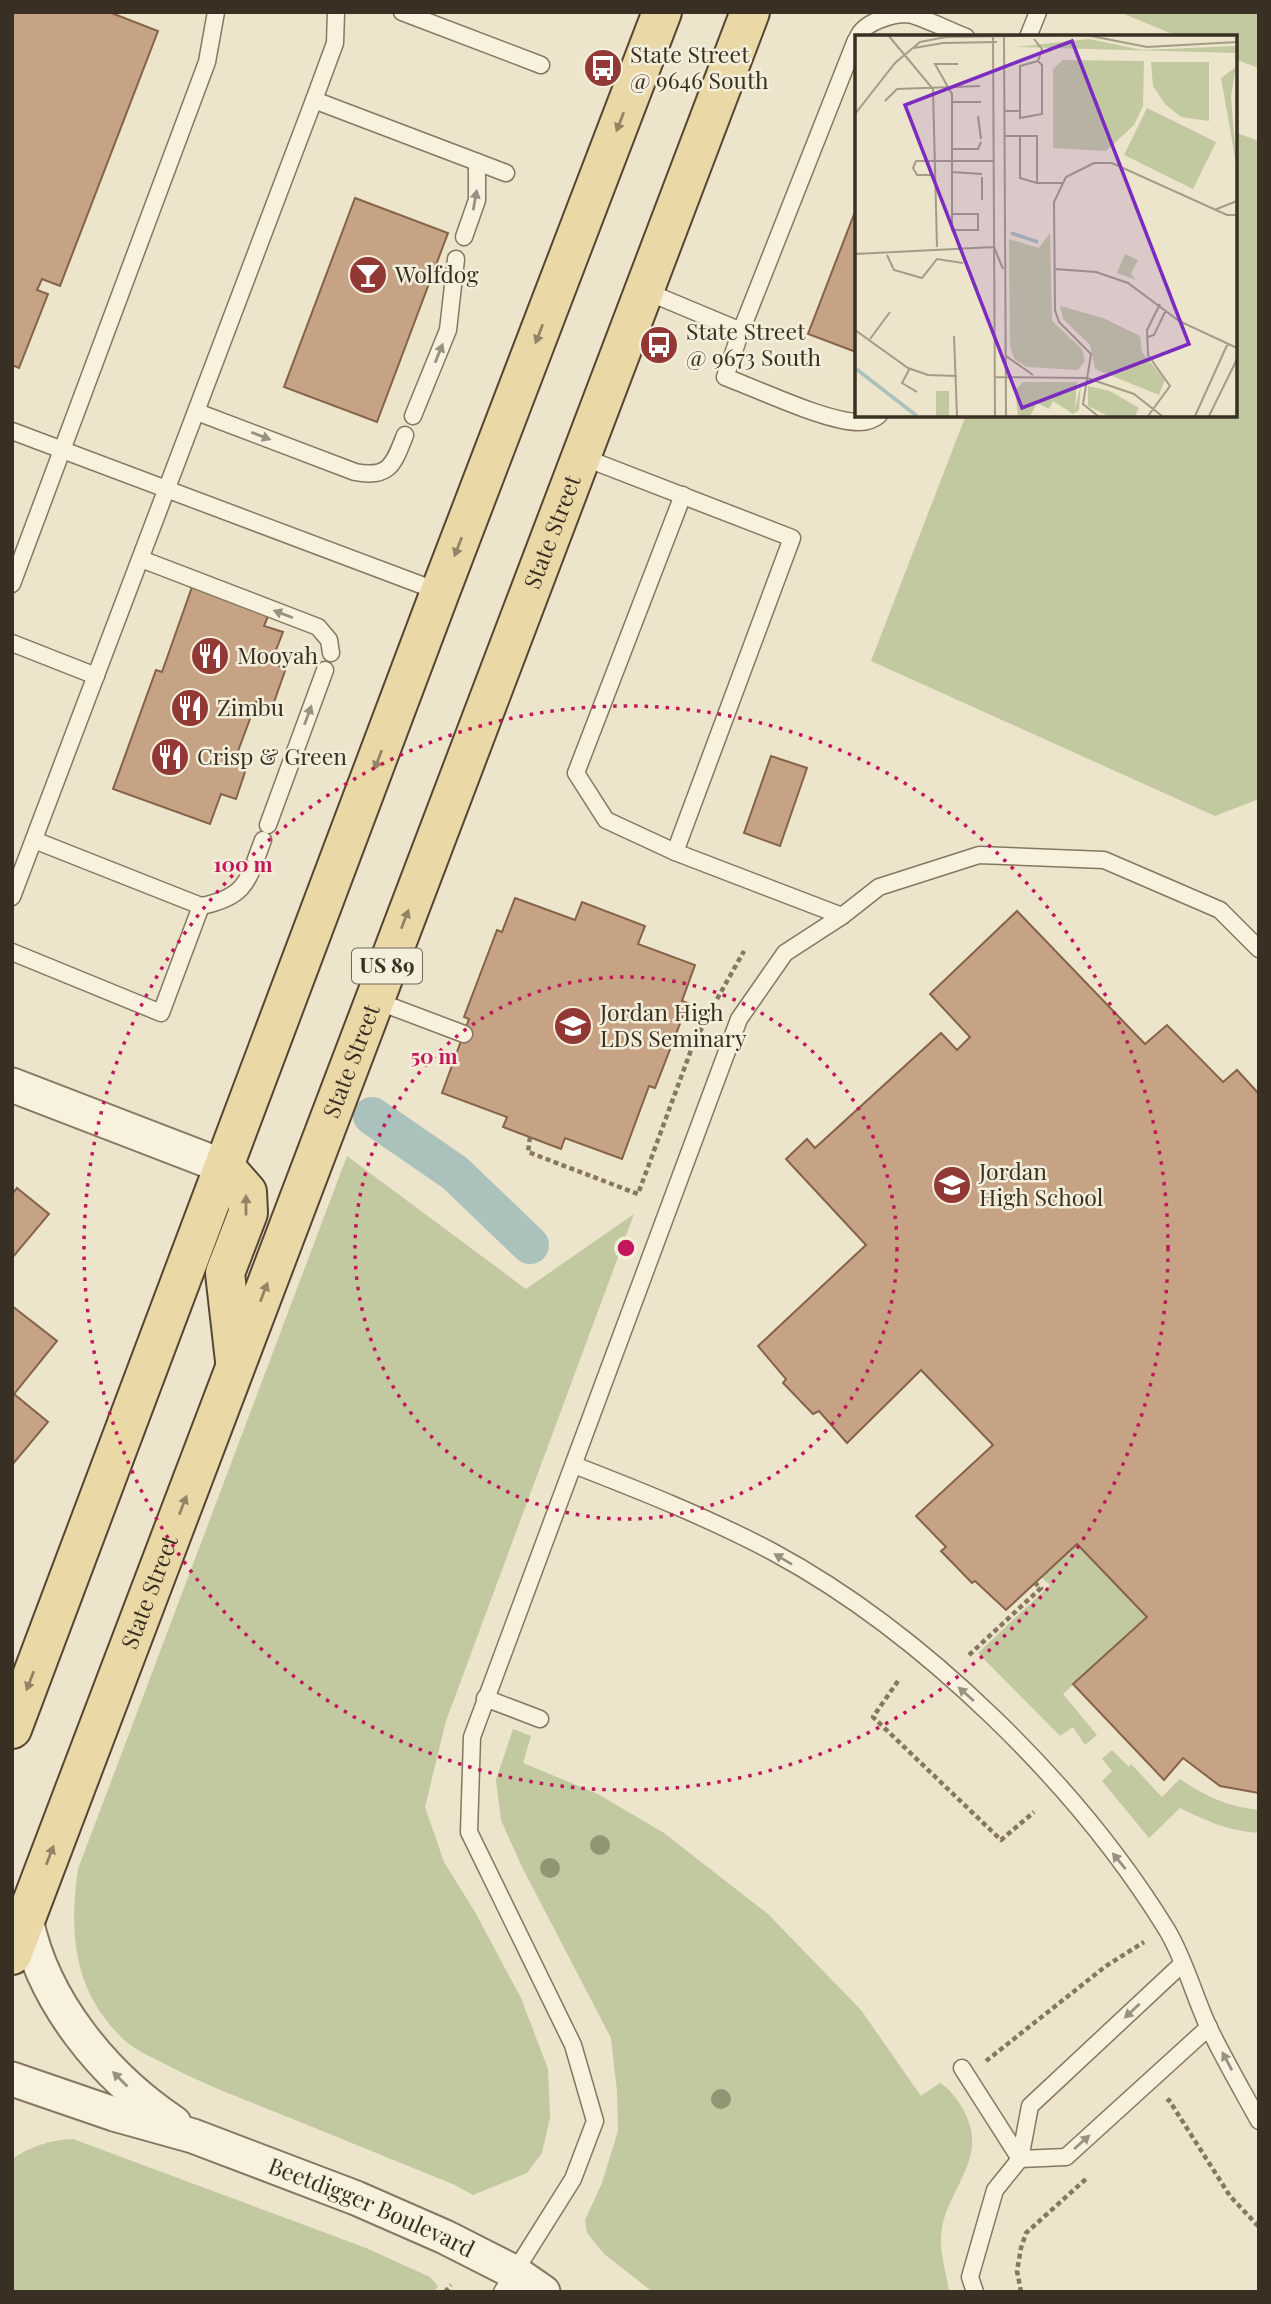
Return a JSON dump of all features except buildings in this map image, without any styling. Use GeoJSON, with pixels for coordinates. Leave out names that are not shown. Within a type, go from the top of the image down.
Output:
{"type":"FeatureCollection","features":[{"type":"Feature","properties":{"kind":"main road"},"geometry":{"type":"LineString","coordinates":[[12,1729],[440,592],[662,12]]}},
{"type":"Feature","properties":{"kind":"main road","name":"State Street"},"geometry":{"type":"LineString","coordinates":[[12,1955],[750,12]]}},
{"type":"Feature","properties":{"kind":"main road"},"geometry":{"type":"LineString","coordinates":[[225,1167],[247,1192],[248,1213],[225,1273],[235,1366]]}},
{"type":"Feature","properties":{"kind":"street"},"geometry":{"type":"LineString","coordinates":[[12,1085],[225,1167]]}},
{"type":"Feature","properties":{"kind":"street","name":"Beetdigger Boulevard"},"geometry":{"type":"LineString","coordinates":[[26,1919],[39,1967],[89,2044],[117,2077],[141,2099],[193,2136]]}},
{"type":"Feature","properties":{"kind":"street","name":"Beetdigger Boulevard"},"geometry":{"type":"LineString","coordinates":[[12,2079],[114,2114],[193,2136],[356,2198],[445,2237],[508,2282],[543,2292]]}},
{"type":"Feature","properties":{"kind":"lane"},"geometry":{"type":"LineString","coordinates":[[12,584],[20,539],[63,450],[207,62],[216,12]]}},
{"type":"Feature","properties":{"kind":"lane"},"geometry":{"type":"LineString","coordinates":[[12,897],[335,43],[337,12]]}},
{"type":"Feature","properties":{"kind":"lane"},"geometry":{"type":"LineString","coordinates":[[402,12],[541,65]]}},
{"type":"Feature","properties":{"kind":"lane"},"geometry":{"type":"LineString","coordinates":[[1029,35],[1038,12]]}},
{"type":"Feature","properties":{"kind":"lane"},"geometry":{"type":"LineString","coordinates":[[858,35],[860,31],[879,20],[908,14],[961,35]]}},
{"type":"Feature","properties":{"kind":"lane"},"geometry":{"type":"LineString","coordinates":[[855,44],[725,377],[829,416],[858,422],[872,421],[878,416]]}},
{"type":"Feature","properties":{"kind":"lane"},"geometry":{"type":"LineString","coordinates":[[314,100],[506,173]]}},
{"type":"Feature","properties":{"kind":"lane"},"geometry":{"type":"LineString","coordinates":[[464,237],[477,200],[477,162]]}},
{"type":"Feature","properties":{"kind":"lane"},"geometry":{"type":"LineString","coordinates":[[413,416],[448,330],[456,259]]}},
{"type":"Feature","properties":{"kind":"lane"},"geometry":{"type":"LineString","coordinates":[[643,290],[741,331]]}},
{"type":"Feature","properties":{"kind":"lane"},"geometry":{"type":"LineString","coordinates":[[197,412],[355,472],[371,475],[386,470],[393,463],[405,435]]}},
{"type":"Feature","properties":{"kind":"lane"},"geometry":{"type":"LineString","coordinates":[[12,431],[440,592]]}},
{"type":"Feature","properties":{"kind":"lane"},"geometry":{"type":"LineString","coordinates":[[580,456],[792,538],[675,852]]}},
{"type":"Feature","properties":{"kind":"lane"},"geometry":{"type":"LineString","coordinates":[[683,495],[576,773],[606,820],[675,852],[842,916]]}},
{"type":"Feature","properties":{"kind":"lane"},"geometry":{"type":"LineString","coordinates":[[141,559],[318,627],[329,640],[331,653]]}},
{"type":"Feature","properties":{"kind":"lane"},"geometry":{"type":"LineString","coordinates":[[12,643],[96,676]]}},
{"type":"Feature","properties":{"kind":"lane"},"geometry":{"type":"LineString","coordinates":[[34,840],[201,906],[222,902],[238,893],[249,876],[325,670]]}},
{"type":"Feature","properties":{"kind":"lane"},"geometry":{"type":"LineString","coordinates":[[508,2282],[573,2179],[595,2121],[573,2045],[469,1832],[472,1737],[739,1019],[786,953],[842,916],[878,887],[979,855],[1104,860],[1220,910],[1259,949]]}},
{"type":"Feature","properties":{"kind":"lane"},"geometry":{"type":"LineString","coordinates":[[12,952],[161,1013],[201,906]]}},
{"type":"Feature","properties":{"kind":"lane"},"geometry":{"type":"LineString","coordinates":[[374,1000],[464,1034]]}},
{"type":"Feature","properties":{"kind":"lane"},"geometry":{"type":"LineString","coordinates":[[574,1465],[706,1519],[775,1553],[840,1594],[910,1645],[1025,1749],[1070,1800],[1136,1883],[1167,1930],[1209,2027],[1259,2121]]}},
{"type":"Feature","properties":{"kind":"lane"},"geometry":{"type":"LineString","coordinates":[[485,1698],[540,1719]]}},
{"type":"Feature","properties":{"kind":"lane"},"geometry":{"type":"LineString","coordinates":[[975,2292],[970,2277],[995,2190],[1020,2159],[1030,2106],[1182,1964]]}},
{"type":"Feature","properties":{"kind":"lane"},"geometry":{"type":"LineString","coordinates":[[1020,2159],[1066,2157],[1209,2027]]}},
{"type":"Feature","properties":{"kind":"lane"},"geometry":{"type":"LineString","coordinates":[[965,2071],[1020,2159]]}},
{"type":"Feature","properties":{"kind":"path"},"geometry":{"type":"LineString","coordinates":[[530,1137],[528,1152],[638,1194],[694,1042],[744,951]]}},
{"type":"Feature","properties":{"kind":"path"},"geometry":{"type":"LineString","coordinates":[[969,1655],[1041,1588],[1035,1583]]}},
{"type":"Feature","properties":{"kind":"path"},"geometry":{"type":"LineString","coordinates":[[898,1681],[873,1717],[1001,1840],[1034,1812]]}},
{"type":"Feature","properties":{"kind":"path"},"geometry":{"type":"LineString","coordinates":[[965,2071],[1106,1966],[1134,1947],[1167,1930]]}},
{"type":"Feature","properties":{"kind":"path"},"geometry":{"type":"LineString","coordinates":[[1159,2109],[1169,2100],[1230,2196],[1259,2227]]}},
{"type":"Feature","properties":{"kind":"path"},"geometry":{"type":"LineString","coordinates":[[1021,2292],[1017,2271],[1026,2233],[1093,2172]]}},
{"type":"Feature","properties":{"kind":"path"},"geometry":{"type":"LineString","coordinates":[[445,2292],[451,2285]]}},
{"type":"Feature","properties":{"kind":"green space"},"geometry":{"type":"Polygon","coordinates":[[[1119,12],[1259,12],[1259,68],[1236,60],[1236,35],[1175,35],[1119,12]]]}},
{"type":"Feature","properties":{"kind":"green space"},"geometry":{"type":"Polygon","coordinates":[[[1236,133],[1259,141],[1259,799],[1215,816],[871,661],[966,416],[1236,416],[1236,133]]]}},
{"type":"Feature","properties":{"kind":"green space"},"geometry":{"type":"Polygon","coordinates":[[[347,1156],[526,1289],[634,1214],[446,1721],[425,1807],[444,1862],[475,1912],[521,1998],[548,2069],[550,2117],[542,2153],[527,2173],[473,2195],[455,2185],[207,2084],[135,2048],[105,2019],[93,1999],[78,1959],[75,1937],[78,1869],[347,1156]]]}},
{"type":"Feature","properties":{"kind":"green space"},"geometry":{"type":"Polygon","coordinates":[[[1077,1544],[1147,1617],[1063,1694],[1097,1735],[1085,1745],[1073,1727],[1060,1736],[978,1653],[1050,1585],[1041,1577],[1077,1544]]]}},
{"type":"Feature","properties":{"kind":"green space"},"geometry":{"type":"Polygon","coordinates":[[[513,1729],[531,1736],[523,1763],[598,1794],[664,1833],[768,1914],[861,2010],[921,2096],[940,2083],[954,2095],[971,2129],[972,2145],[969,2161],[949,2205],[941,2238],[949,2292],[653,2292],[604,2254],[587,2233],[585,2220],[602,2183],[618,2131],[611,2038],[522,1867],[501,1820],[496,1780],[513,1729]]]}},
{"type":"Feature","properties":{"kind":"green space"},"geometry":{"type":"Polygon","coordinates":[[[1112,1750],[1129,1767],[1131,1764],[1162,1797],[1180,1779],[1217,1800],[1259,1810],[1259,1833],[1218,1825],[1180,1808],[1149,1838],[1102,1781],[1112,1771],[1102,1759],[1112,1750]]]}},
{"type":"Feature","properties":{"kind":"green space"},"geometry":{"type":"Polygon","coordinates":[[[73,2139],[366,2248],[430,2277],[438,2286],[434,2292],[12,2292],[12,2159],[41,2144],[73,2139]]]}},
{"type":"Feature","properties":{"kind":"waterway"},"geometry":{"type":"LineString","coordinates":[[372,1116],[455,1173],[530,1245]]}},
{"type":"Feature","properties":{"kind":"place","name":"State Street @ 9646 South"},"geometry":{"type":"Point","coordinates":[603,68]}},
{"type":"Feature","properties":{"kind":"place","name":"Wolfdog"},"geometry":{"type":"Point","coordinates":[368,275]}},
{"type":"Feature","properties":{"kind":"place","name":"State Street @ 9673 South"},"geometry":{"type":"Point","coordinates":[659,345]}},
{"type":"Feature","properties":{"kind":"place","name":"Mooyah"},"geometry":{"type":"Point","coordinates":[210,656]}},
{"type":"Feature","properties":{"kind":"place","name":"Zimbu"},"geometry":{"type":"Point","coordinates":[190,708]}},
{"type":"Feature","properties":{"kind":"place","name":"Crisp & Green"},"geometry":{"type":"Point","coordinates":[170,757]}},
{"type":"Feature","properties":{"kind":"place","name":"Jordan High LDS Seminary"},"geometry":{"type":"Point","coordinates":[573,1026]}},
{"type":"Feature","properties":{"kind":"place","name":"Jordan High School"},"geometry":{"type":"Point","coordinates":[952,1185]}}]}
